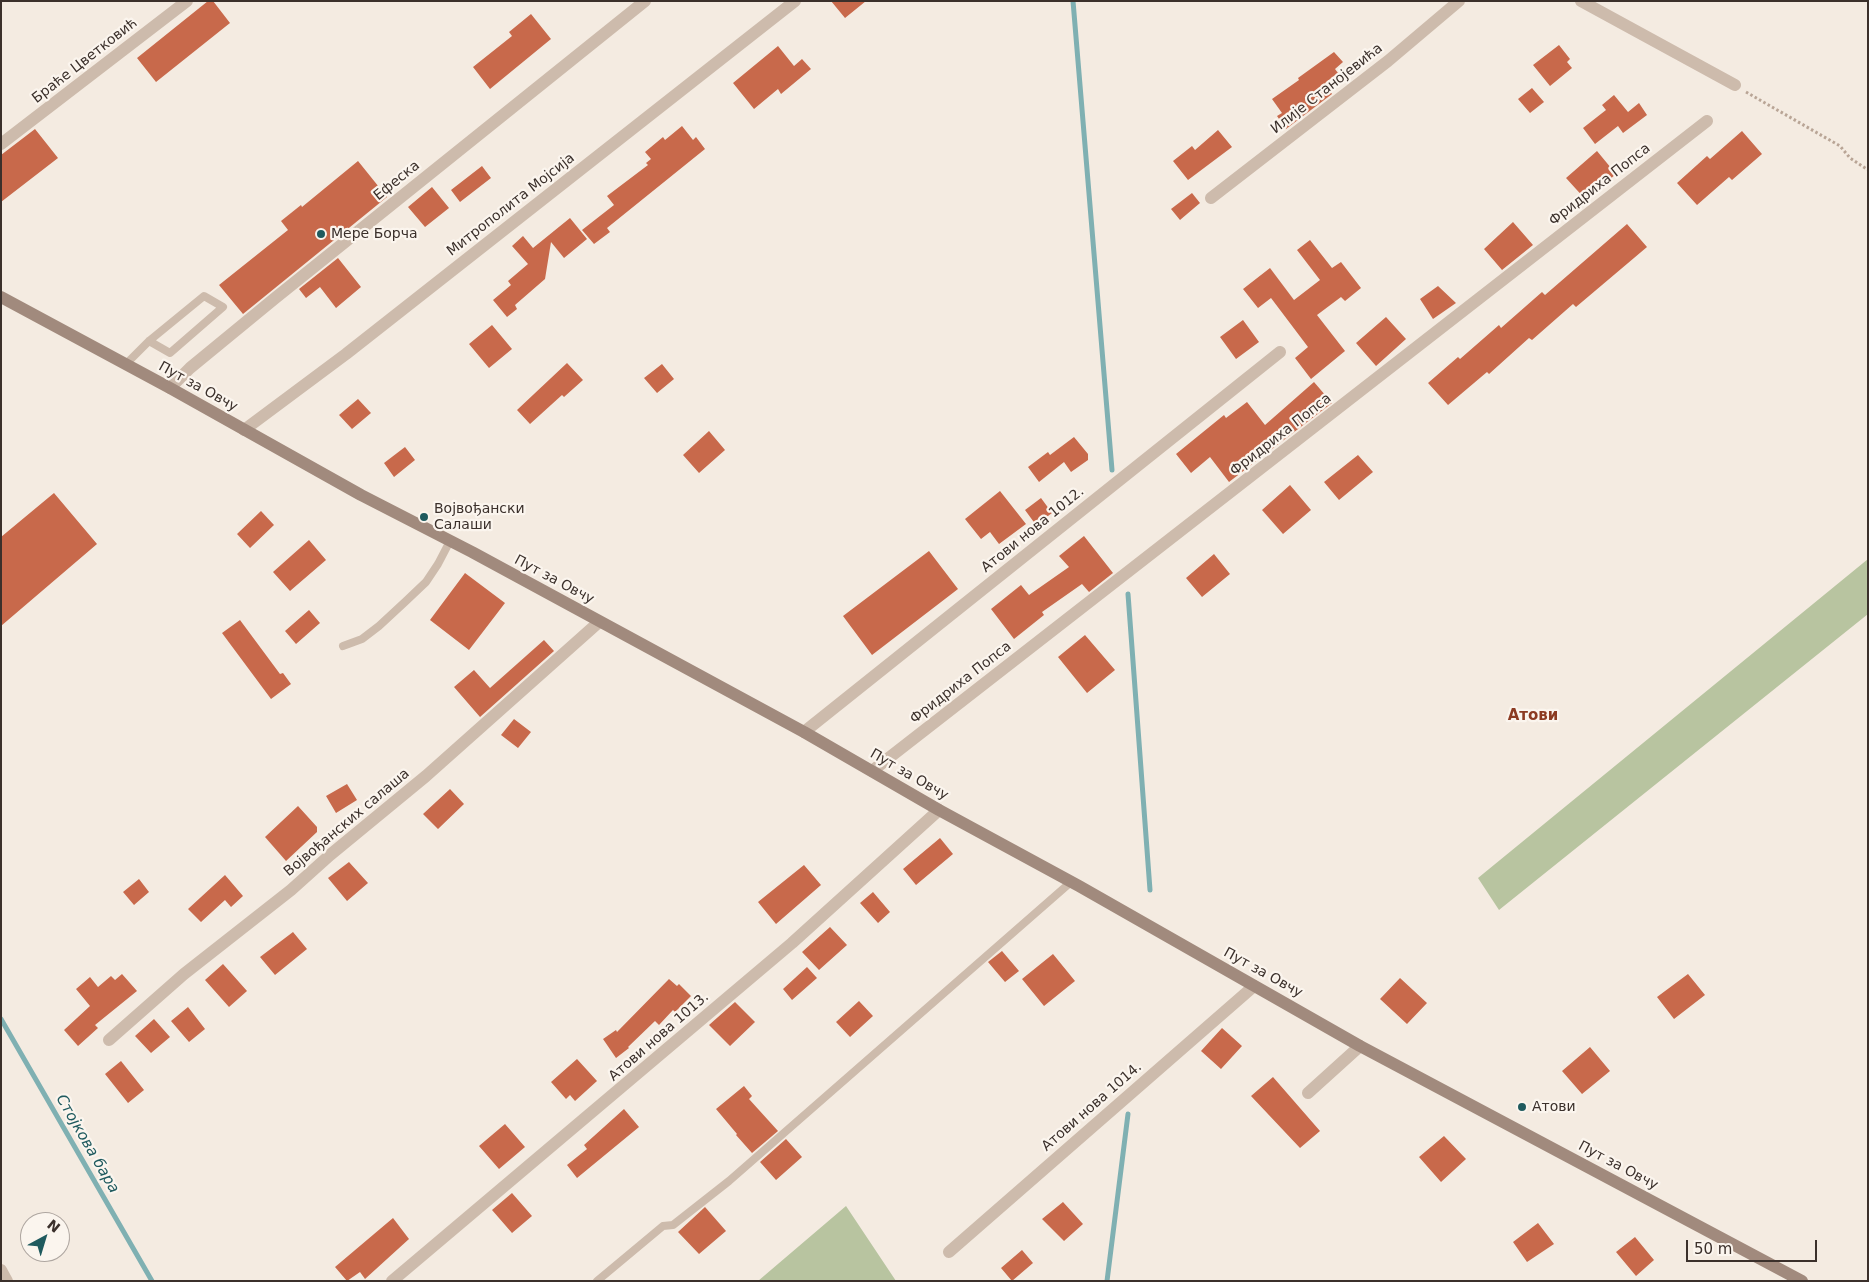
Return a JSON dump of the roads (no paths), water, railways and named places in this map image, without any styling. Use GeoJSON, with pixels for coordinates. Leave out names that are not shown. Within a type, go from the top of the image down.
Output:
{"type":"FeatureCollection","features":[{"type":"Feature","properties":{"kind":"street","name":"Браће Цветковић"},"geometry":{"type":"LineString","coordinates":[[1,144],[187,1]]}},
{"type":"Feature","properties":{"kind":"street","name":"Ефеска"},"geometry":{"type":"LineString","coordinates":[[170,388],[190,368],[274,299],[645,1]]}},
{"type":"Feature","properties":{"kind":"street","name":"Митрополита Мојсија"},"geometry":{"type":"LineString","coordinates":[[244,430],[346,354],[795,1]]}},
{"type":"Feature","properties":{"kind":"street","name":"Илије Станојевића"},"geometry":{"type":"LineString","coordinates":[[1210,198],[1380,67],[1459,1]]}},
{"type":"Feature","properties":{"kind":"street"},"geometry":{"type":"LineString","coordinates":[[1582,1],[1735,86]]}},
{"type":"Feature","properties":{"kind":"street","name":"Фридриха Попса"},"geometry":{"type":"LineString","coordinates":[[872,771],[1707,121]]}},
{"type":"Feature","properties":{"kind":"street","name":"Пут за Овчу"},"geometry":{"type":"LineString","coordinates":[[1,297],[170,388],[361,495],[804,732],[939,810],[1071,882],[1360,1046],[1802,1281]]}},
{"type":"Feature","properties":{"kind":"street","name":"Атови нова 1012."},"geometry":{"type":"LineString","coordinates":[[804,732],[1280,352]]}},
{"type":"Feature","properties":{"kind":"street","name":"Војвођанских салаша"},"geometry":{"type":"LineString","coordinates":[[109,1040],[184,974],[291,890],[330,855],[426,776],[599,622]]}},
{"type":"Feature","properties":{"kind":"street","name":"Атови нова 1013."},"geometry":{"type":"LineString","coordinates":[[392,1281],[792,943],[939,810]]}},
{"type":"Feature","properties":{"kind":"street","name":"Атови нова 1014."},"geometry":{"type":"LineString","coordinates":[[950,1252],[1254,986]]}},
{"type":"Feature","properties":{"kind":"street"},"geometry":{"type":"LineString","coordinates":[[1308,1093],[1360,1046]]}},
{"type":"Feature","properties":{"kind":"street"},"geometry":{"type":"LineString","coordinates":[[1,1270],[7,1281]]}},
{"type":"Feature","properties":{"kind":"lane"},"geometry":{"type":"LineString","coordinates":[[126,364],[149,340],[204,296],[223,307],[170,352],[149,340]]}},
{"type":"Feature","properties":{"kind":"lane"},"geometry":{"type":"LineString","coordinates":[[343,646],[362,639],[380,626],[426,582],[450,541]]}},
{"type":"Feature","properties":{"kind":"lane"},"geometry":{"type":"LineString","coordinates":[[597,1281],[663,1226],[673,1225],[729,1181],[1071,882]]}},
{"type":"Feature","properties":{"kind":"waterway"},"geometry":{"type":"LineString","coordinates":[[1073,1],[1112,470]]}},
{"type":"Feature","properties":{"kind":"waterway"},"geometry":{"type":"LineString","coordinates":[[1128,594],[1150,890]]}},
{"type":"Feature","properties":{"kind":"waterway","name":"Стојкова бара"},"geometry":{"type":"LineString","coordinates":[[1,1019],[152,1281]]}},
{"type":"Feature","properties":{"kind":"waterway"},"geometry":{"type":"LineString","coordinates":[[1107,1281],[1128,1114]]}},
{"type":"Feature","properties":{"kind":"place","name":"Мере Борча"},"geometry":{"type":"Point","coordinates":[321,234]}},
{"type":"Feature","properties":{"kind":"place","name":"Војвођански Салаши"},"geometry":{"type":"Point","coordinates":[424,517]}},
{"type":"Feature","properties":{"kind":"place","name":"Атови"},"geometry":{"type":"Point","coordinates":[1522,1107]}},
{"type":"Feature","properties":{"kind":"district","name":"Атови"},"geometry":{"type":"Point","coordinates":[1533,716]}}]}
